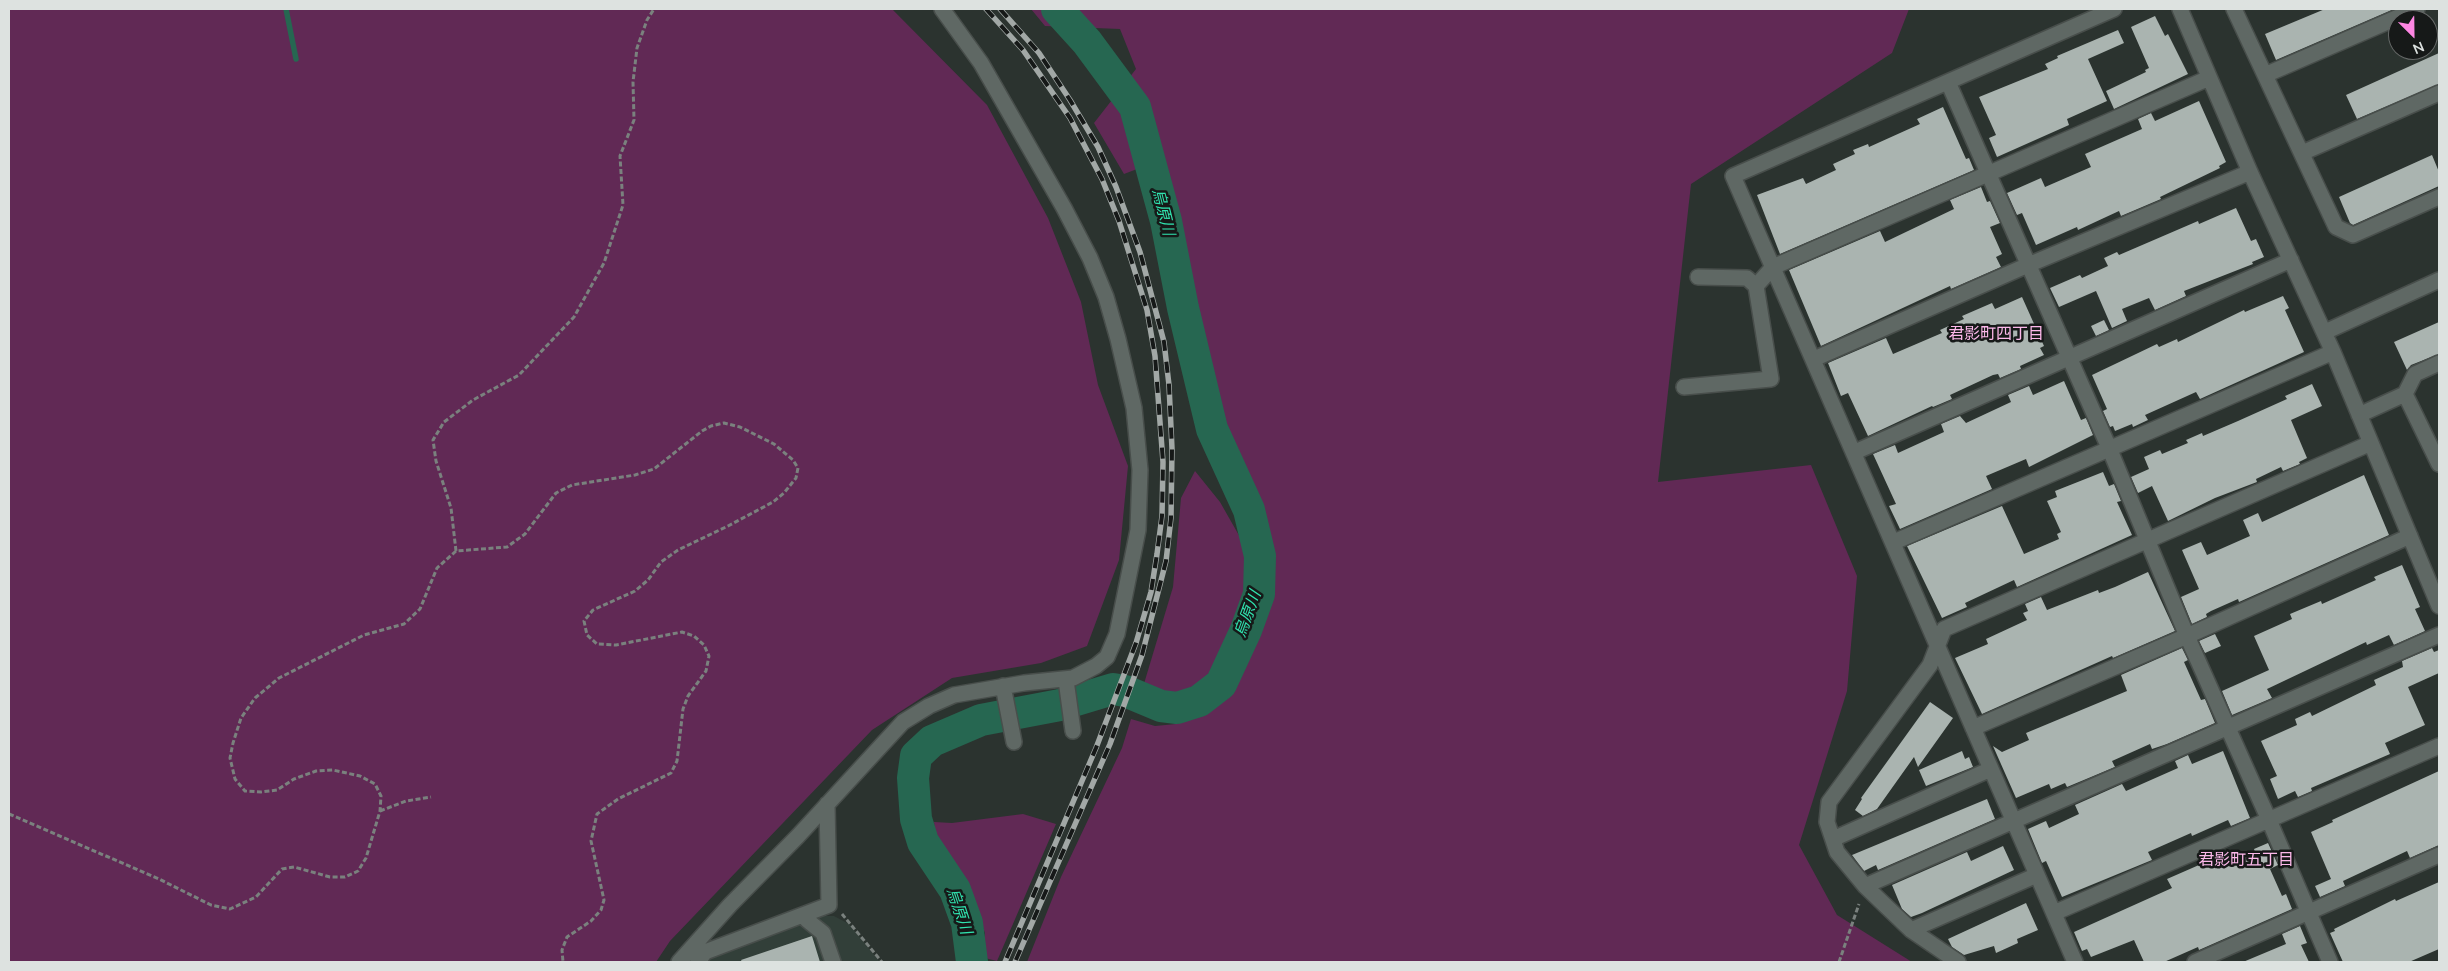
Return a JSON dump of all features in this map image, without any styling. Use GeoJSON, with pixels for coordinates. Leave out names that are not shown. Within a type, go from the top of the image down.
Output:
{"type":"FeatureCollection","features":[{"type":"Feature","properties":{"kind":"street"},"geometry":{"type":"LineString","coordinates":[[679,962],[730,905],[798,836],[903,722],[929,706],[954,695],[1068,682],[1096,666],[1107,657],[1116,634],[1129,582],[1138,530],[1140,470],[1134,408],[1106,297],[1090,258],[1064,208],[980,63],[942,9]]}},
{"type":"Feature","properties":{"kind":"street"},"geometry":{"type":"LineString","coordinates":[[2075,962],[1855,452],[1733,176],[2114,9]]}},
{"type":"Feature","properties":{"kind":"street"},"geometry":{"type":"LineString","coordinates":[[2180,9],[2250,172],[2325,332],[2439,606]]}},
{"type":"Feature","properties":{"kind":"street"},"geometry":{"type":"LineString","coordinates":[[2234,9],[2336,228],[2353,235],[2439,197]]}},
{"type":"Feature","properties":{"kind":"street"},"geometry":{"type":"LineString","coordinates":[[2265,75],[2417,9]]}},
{"type":"Feature","properties":{"kind":"street"},"geometry":{"type":"LineString","coordinates":[[1756,286],[1773,267],[2209,78]]}},
{"type":"Feature","properties":{"kind":"street"},"geometry":{"type":"LineString","coordinates":[[1948,82],[2110,450],[2187,636],[2330,962]]}},
{"type":"Feature","properties":{"kind":"street"},"geometry":{"type":"LineString","coordinates":[[2302,153],[2439,93]]}},
{"type":"Feature","properties":{"kind":"street"},"geometry":{"type":"LineString","coordinates":[[1814,359],[2028,265],[2250,172]]}},
{"type":"Feature","properties":{"kind":"street"},"geometry":{"type":"LineString","coordinates":[[1855,452],[2291,260]]}},
{"type":"Feature","properties":{"kind":"street"},"geometry":{"type":"LineString","coordinates":[[1684,387],[1771,379],[1756,286],[1746,278],[1698,278]]}},
{"type":"Feature","properties":{"kind":"street"},"geometry":{"type":"LineString","coordinates":[[2325,332],[2439,280]]}},
{"type":"Feature","properties":{"kind":"street"},"geometry":{"type":"LineString","coordinates":[[1894,542],[2333,352]]}},
{"type":"Feature","properties":{"kind":"street"},"geometry":{"type":"LineString","coordinates":[[2359,415],[2405,394],[2415,374],[2439,363]]}},
{"type":"Feature","properties":{"kind":"street"},"geometry":{"type":"LineString","coordinates":[[2405,394],[2439,463]]}},
{"type":"Feature","properties":{"kind":"street"},"geometry":{"type":"LineString","coordinates":[[1958,962],[1911,930],[1865,886],[1838,852],[1826,822],[1830,802],[1930,665],[1944,629],[2371,443]]}},
{"type":"Feature","properties":{"kind":"street"},"geometry":{"type":"LineString","coordinates":[[1973,728],[2187,636],[2410,536]]}},
{"type":"Feature","properties":{"kind":"street"},"geometry":{"type":"LineString","coordinates":[[1865,886],[2439,635]]}},
{"type":"Feature","properties":{"kind":"street"},"geometry":{"type":"LineString","coordinates":[[1068,682],[1072,726]]}},
{"type":"Feature","properties":{"kind":"street"},"geometry":{"type":"LineString","coordinates":[[1004,690],[1014,742]]}},
{"type":"Feature","properties":{"kind":"street"},"geometry":{"type":"LineString","coordinates":[[2054,913],[2439,746]]}},
{"type":"Feature","properties":{"kind":"street"},"geometry":{"type":"LineString","coordinates":[[1833,839],[1991,769]]}},
{"type":"Feature","properties":{"kind":"street"},"geometry":{"type":"LineString","coordinates":[[698,962],[705,952],[829,905],[827,804]]}},
{"type":"Feature","properties":{"kind":"street"},"geometry":{"type":"LineString","coordinates":[[2195,962],[2439,855]]}},
{"type":"Feature","properties":{"kind":"street"},"geometry":{"type":"LineString","coordinates":[[1911,930],[2037,875]]}},
{"type":"Feature","properties":{"kind":"street"},"geometry":{"type":"LineString","coordinates":[[804,915],[807,920],[823,933],[834,962]]}},
{"type":"Feature","properties":{"kind":"path"},"geometry":{"type":"LineString","coordinates":[[456,550],[451,508],[436,461],[433,440],[444,422],[473,400],[519,375],[574,317],[604,263],[623,206],[620,156],[634,120],[633,82],[637,48],[647,20],[654,9]]}},
{"type":"Feature","properties":{"kind":"path"},"geometry":{"type":"LineString","coordinates":[[9,814],[159,879],[212,905],[230,909],[256,897],[282,869],[294,867],[330,877],[345,877],[358,871],[366,858],[380,810],[381,796],[375,784],[360,776],[333,770],[316,771],[294,779],[277,790],[245,791],[235,779],[230,758],[241,718],[255,698],[279,678],[364,636],[404,624],[420,609],[437,568],[456,550],[507,548],[525,534],[556,493],[572,485],[635,475],[654,469],[702,431],[724,423],[740,427],[774,444],[793,460],[798,468],[796,478],[784,493],[773,502],[678,550],[661,562],[648,580],[635,591],[593,610],[584,621],[587,635],[597,644],[616,645],[682,632],[694,636],[704,645],[709,656],[706,671],[688,696],[683,709],[677,761],[671,773],[618,799],[597,814],[593,824],[591,842],[604,900],[601,910],[591,921],[567,937],[562,950],[563,962]]}},
{"type":"Feature","properties":{"kind":"path"},"geometry":{"type":"LineString","coordinates":[[380,810],[406,801],[431,797]]}},
{"type":"Feature","properties":{"kind":"path"},"geometry":{"type":"LineString","coordinates":[[1839,962],[1865,886]]}},
{"type":"Feature","properties":{"kind":"path"},"geometry":{"type":"LineString","coordinates":[[829,905],[838,909],[882,962]]}},
{"type":"Feature","properties":{"kind":"shaded area"},"geometry":{"type":"Polygon","coordinates":[[[9,9],[892,9],[987,105],[1048,218],[1081,302],[1098,385],[1128,466],[1119,560],[1087,646],[1041,663],[952,678],[872,730],[670,941],[656,962],[9,962],[9,9]]]}},
{"type":"Feature","properties":{"kind":"shaded area"},"geometry":{"type":"Polygon","coordinates":[[[1031,9],[1909,9],[1892,53],[1691,184],[1658,482],[1811,465],[1857,576],[1847,691],[1799,845],[1837,915],[1912,962],[1027,962],[1061,877],[1122,748],[1131,719],[1155,726],[1176,724],[1200,716],[1216,696],[1202,691],[1165,695],[1143,687],[1173,587],[1181,498],[1195,471],[1220,502],[1245,546],[1270,541],[1202,417],[1176,318],[1158,161],[1124,174],[1094,123],[1136,69],[1120,29],[1045,26],[1031,9]]]}},
{"type":"Feature","properties":{"kind":"shaded area"},"geometry":{"type":"Polygon","coordinates":[[[1023,814],[1056,824],[997,961],[981,957],[985,933],[970,893],[937,852],[934,822],[952,823],[1023,814]]]}},
{"type":"Feature","properties":{"kind":"shaded area"},"geometry":{"type":"Polygon","coordinates":[[[818,916],[834,916],[849,924],[880,962],[707,962],[712,957],[818,916]]]}},
{"type":"Feature","properties":{"kind":"building"},"geometry":{"type":"Polygon","coordinates":[[[2325,9],[2394,9],[2276,60],[2265,34],[2325,9]]]}},
{"type":"Feature","properties":{"kind":"building"},"geometry":{"type":"Polygon","coordinates":[[[2155,16],[2165,36],[2168,34],[2188,74],[2114,109],[2106,91],[2146,72],[2145,70],[2149,68],[2131,27],[2155,16]]]}},
{"type":"Feature","properties":{"kind":"building"},"geometry":{"type":"Polygon","coordinates":[[[2118,30],[2124,43],[2088,59],[2107,101],[2067,119],[2069,125],[1997,157],[1989,138],[1996,135],[1979,97],[2048,69],[2045,64],[2058,58],[2057,56],[2118,30]]]}},
{"type":"Feature","properties":{"kind":"building"},"geometry":{"type":"Polygon","coordinates":[[[2438,53],[2439,84],[2357,119],[2346,95],[2424,60],[2438,60],[2438,53]]]}},
{"type":"Feature","properties":{"kind":"building"},"geometry":{"type":"Polygon","coordinates":[[[2199,101],[2226,162],[2219,166],[2220,168],[2160,197],[2161,199],[2121,216],[2119,211],[2078,230],[2077,227],[2036,245],[2022,213],[2017,215],[2007,193],[2041,178],[2045,187],[2091,167],[2085,154],[2142,129],[2138,119],[2151,113],[2155,121],[2199,101]]]}},
{"type":"Feature","properties":{"kind":"building"},"geometry":{"type":"Polygon","coordinates":[[[1943,107],[1966,159],[1969,158],[1974,170],[1780,254],[1757,195],[1803,178],[1806,184],[1836,170],[1833,164],[1855,154],[1853,150],[1868,144],[1869,147],[1920,124],[1917,119],[1943,107]]]}},
{"type":"Feature","properties":{"kind":"building"},"geometry":{"type":"Polygon","coordinates":[[[2432,155],[2439,172],[2439,186],[2353,225],[2350,223],[2339,197],[2432,155]]]}},
{"type":"Feature","properties":{"kind":"building"},"geometry":{"type":"Polygon","coordinates":[[[1981,187],[1987,202],[1990,201],[2000,223],[1990,227],[2002,254],[1996,257],[2001,267],[1951,289],[1950,286],[1821,346],[1789,270],[1880,231],[1885,242],[1954,209],[1950,200],[1981,187]]]}},
{"type":"Feature","properties":{"kind":"building"},"geometry":{"type":"Polygon","coordinates":[[[2236,208],[2251,241],[2256,239],[2264,257],[2252,262],[2253,264],[2184,291],[2186,296],[2155,310],[2149,298],[2122,309],[2127,321],[2112,328],[2096,291],[2059,307],[2050,288],[2080,275],[2082,278],[2108,266],[2104,258],[2117,252],[2119,255],[2198,221],[2199,224],[2236,208]]]}},
{"type":"Feature","properties":{"kind":"building"},"geometry":{"type":"Polygon","coordinates":[[[2283,296],[2289,308],[2285,310],[2304,352],[2200,399],[2196,392],[2145,415],[2148,420],[2133,427],[2132,424],[2115,431],[2113,426],[2110,427],[2103,411],[2107,409],[2092,375],[2157,344],[2159,347],[2177,339],[2178,342],[2244,310],[2245,312],[2283,296]]]}},
{"type":"Feature","properties":{"kind":"building"},"geometry":{"type":"Polygon","coordinates":[[[2022,297],[2044,346],[2040,348],[2044,355],[2020,366],[2021,369],[2000,378],[1998,374],[1993,375],[1950,395],[1952,399],[1932,406],[1868,436],[1848,393],[1841,396],[1828,363],[1886,338],[1893,354],[1942,333],[1940,330],[1964,319],[1962,316],[1992,303],[1995,309],[2022,297]]]}},
{"type":"Feature","properties":{"kind":"building"},"geometry":{"type":"Polygon","coordinates":[[[2104,320],[2109,330],[2096,336],[2091,326],[2104,320]]]}},
{"type":"Feature","properties":{"kind":"building"},"geometry":{"type":"Polygon","coordinates":[[[2439,322],[2439,354],[2411,365],[2407,370],[2394,342],[2439,322]]]}},
{"type":"Feature","properties":{"kind":"building"},"geometry":{"type":"Polygon","coordinates":[[[2064,381],[2081,420],[2086,418],[2093,435],[2029,467],[2026,459],[1986,476],[1992,489],[1900,529],[1889,506],[1896,504],[1873,454],[1895,445],[1898,453],[1944,432],[1941,424],[1960,416],[1966,423],[2011,402],[2008,395],[2029,386],[2033,395],[2064,381]]]}},
{"type":"Feature","properties":{"kind":"building"},"geometry":{"type":"Polygon","coordinates":[[[2312,384],[2322,406],[2291,420],[2307,458],[2299,462],[2300,464],[2283,471],[2281,467],[2256,479],[2257,482],[2215,498],[2168,521],[2152,486],[2138,493],[2131,477],[2149,469],[2144,457],[2160,450],[2162,454],[2188,443],[2186,440],[2202,433],[2203,436],[2238,421],[2287,399],[2285,396],[2312,384]]]}},
{"type":"Feature","properties":{"kind":"building"},"geometry":{"type":"Polygon","coordinates":[[[2103,472],[2109,486],[2114,484],[2121,501],[2117,502],[2132,535],[2017,587],[2014,580],[1965,603],[1967,607],[1942,618],[1907,546],[2002,506],[2024,554],[2059,539],[2057,534],[2061,532],[2047,501],[2057,497],[2055,491],[2103,472]]]}},
{"type":"Feature","properties":{"kind":"building"},"geometry":{"type":"Polygon","coordinates":[[[2364,475],[2389,535],[2239,602],[2238,599],[2211,611],[2206,614],[2207,617],[2192,624],[2181,597],[2199,589],[2182,550],[2201,542],[2207,555],[2250,536],[2243,520],[2258,513],[2262,522],[2364,475]]]}},
{"type":"Feature","properties":{"kind":"building"},"geometry":{"type":"Polygon","coordinates":[[[2402,565],[2420,607],[2415,609],[2425,631],[2394,645],[2389,635],[2367,645],[2366,642],[2267,689],[2272,698],[2232,715],[2222,691],[2269,670],[2254,636],[2292,619],[2290,614],[2321,601],[2322,604],[2376,580],[2374,577],[2402,565]]]}},
{"type":"Feature","properties":{"kind":"building"},"geometry":{"type":"Polygon","coordinates":[[[2148,572],[2175,631],[2113,658],[2112,656],[1982,714],[1955,658],[1988,644],[1986,639],[2027,620],[2023,613],[2028,611],[2025,604],[2041,597],[2047,610],[2098,590],[2099,593],[2115,587],[2148,572]]]}},
{"type":"Feature","properties":{"kind":"building"},"geometry":{"type":"Polygon","coordinates":[[[2215,634],[2221,646],[2205,653],[2199,641],[2215,634]]]}},
{"type":"Feature","properties":{"kind":"building"},"geometry":{"type":"Polygon","coordinates":[[[2182,648],[2188,660],[2184,662],[2201,700],[2205,699],[2215,723],[2152,749],[2150,744],[2112,761],[2115,767],[2067,787],[2065,783],[2051,789],[2049,784],[2016,798],[1993,746],[2002,752],[2029,740],[2026,733],[2127,691],[2121,675],[2182,648]]]}},
{"type":"Feature","properties":{"kind":"building"},"geometry":{"type":"Polygon","coordinates":[[[2432,648],[2434,652],[2439,650],[2439,673],[2408,687],[2425,725],[2385,743],[2390,754],[2311,788],[2312,791],[2298,797],[2295,791],[2278,799],[2270,779],[2277,776],[2261,741],[2297,725],[2295,719],[2310,712],[2312,716],[2376,685],[2374,680],[2403,667],[2402,661],[2432,648]]]}},
{"type":"Feature","properties":{"kind":"building"},"geometry":{"type":"Polygon","coordinates":[[[1930,702],[1953,718],[1918,767],[1914,757],[1877,809],[1863,816],[1855,810],[1861,798],[1930,702]]]}},
{"type":"Feature","properties":{"kind":"building"},"geometry":{"type":"Polygon","coordinates":[[[1962,751],[1965,759],[1969,757],[1973,767],[1926,786],[1919,770],[1962,751]]]}},
{"type":"Feature","properties":{"kind":"building"},"geometry":{"type":"Polygon","coordinates":[[[2223,751],[2250,818],[2231,826],[2228,820],[2192,836],[2191,833],[2148,852],[2152,860],[2062,897],[2046,861],[2042,863],[2028,829],[2046,821],[2049,828],[2079,814],[2075,805],[2122,784],[2126,791],[2178,768],[2175,761],[2188,755],[2192,764],[2223,751]]]}},
{"type":"Feature","properties":{"kind":"building"},"geometry":{"type":"Polygon","coordinates":[[[2439,771],[2439,845],[2410,858],[2407,851],[2343,881],[2345,886],[2320,897],[2315,886],[2331,879],[2311,832],[2333,822],[2332,820],[2439,771]]]}},
{"type":"Feature","properties":{"kind":"building"},"geometry":{"type":"Polygon","coordinates":[[[1987,799],[1995,819],[1878,870],[1876,865],[1864,871],[1852,855],[1987,799]]]}},
{"type":"Feature","properties":{"kind":"building"},"geometry":{"type":"Polygon","coordinates":[[[2268,843],[2278,865],[2270,869],[2282,896],[2286,894],[2292,909],[2199,950],[2198,947],[2164,962],[2144,962],[2134,940],[2091,957],[2087,949],[2082,951],[2074,932],[2172,888],[2167,879],[2215,858],[2219,868],[2255,852],[2254,849],[2268,843]]]}},
{"type":"Feature","properties":{"kind":"building"},"geometry":{"type":"Polygon","coordinates":[[[2003,846],[2014,870],[1911,917],[1902,909],[1892,885],[1967,852],[1971,861],[2003,846]]]}},
{"type":"Feature","properties":{"kind":"building"},"geometry":{"type":"Polygon","coordinates":[[[2439,882],[2439,949],[2409,962],[2343,962],[2330,933],[2335,931],[2334,929],[2395,899],[2396,901],[2439,882]]]}},
{"type":"Feature","properties":{"kind":"building"},"geometry":{"type":"Polygon","coordinates":[[[2026,903],[2038,930],[2017,939],[2018,943],[1996,953],[1994,946],[1964,955],[1952,947],[1948,939],[2026,903]]]}},
{"type":"Feature","properties":{"kind":"building"},"geometry":{"type":"Polygon","coordinates":[[[2300,926],[2307,943],[2301,945],[2309,962],[2243,962],[2286,944],[2282,934],[2300,926]]]}},
{"type":"Feature","properties":{"kind":"building"},"geometry":{"type":"Polygon","coordinates":[[[812,936],[820,962],[742,962],[741,960],[812,936]]]}},
{"type":"Feature","properties":{"kind":"waterway"},"geometry":{"type":"LineString","coordinates":[[286,9],[296,59]]}},
{"type":"Feature","properties":{"kind":"waterway","name":"烏原川"},"geometry":{"type":"LineString","coordinates":[[972,962],[967,923],[955,890],[923,842],[916,819],[913,778],[916,756],[932,741],[981,720],[1060,705],[1113,689],[1125,691],[1161,706],[1177,708],[1199,701],[1221,684],[1246,630],[1259,594],[1260,556],[1249,510],[1212,429],[1183,308],[1166,221],[1135,107],[1087,42],[1057,9]]}},
{"type":"Feature","properties":{"kind":"railway"},"geometry":{"type":"LineString","coordinates":[[986,9],[1023,50],[1070,118],[1102,179],[1119,221],[1147,310],[1155,356],[1163,462],[1162,516],[1157,554],[1151,592],[1136,643],[1096,748],[1005,962]]}},
{"type":"Feature","properties":{"kind":"railway"},"geometry":{"type":"LineString","coordinates":[[1000,9],[1039,53],[1070,100],[1098,147],[1116,187],[1140,252],[1164,342],[1169,385],[1172,449],[1171,518],[1166,561],[1142,655],[1110,744],[1015,962]]}},
{"type":"Feature","properties":{"kind":"district","name":"君影町四丁目"},"geometry":{"type":"Point","coordinates":[1996,334]}},
{"type":"Feature","properties":{"kind":"district","name":"君影町五丁目"},"geometry":{"type":"Point","coordinates":[2246,860]}}]}
